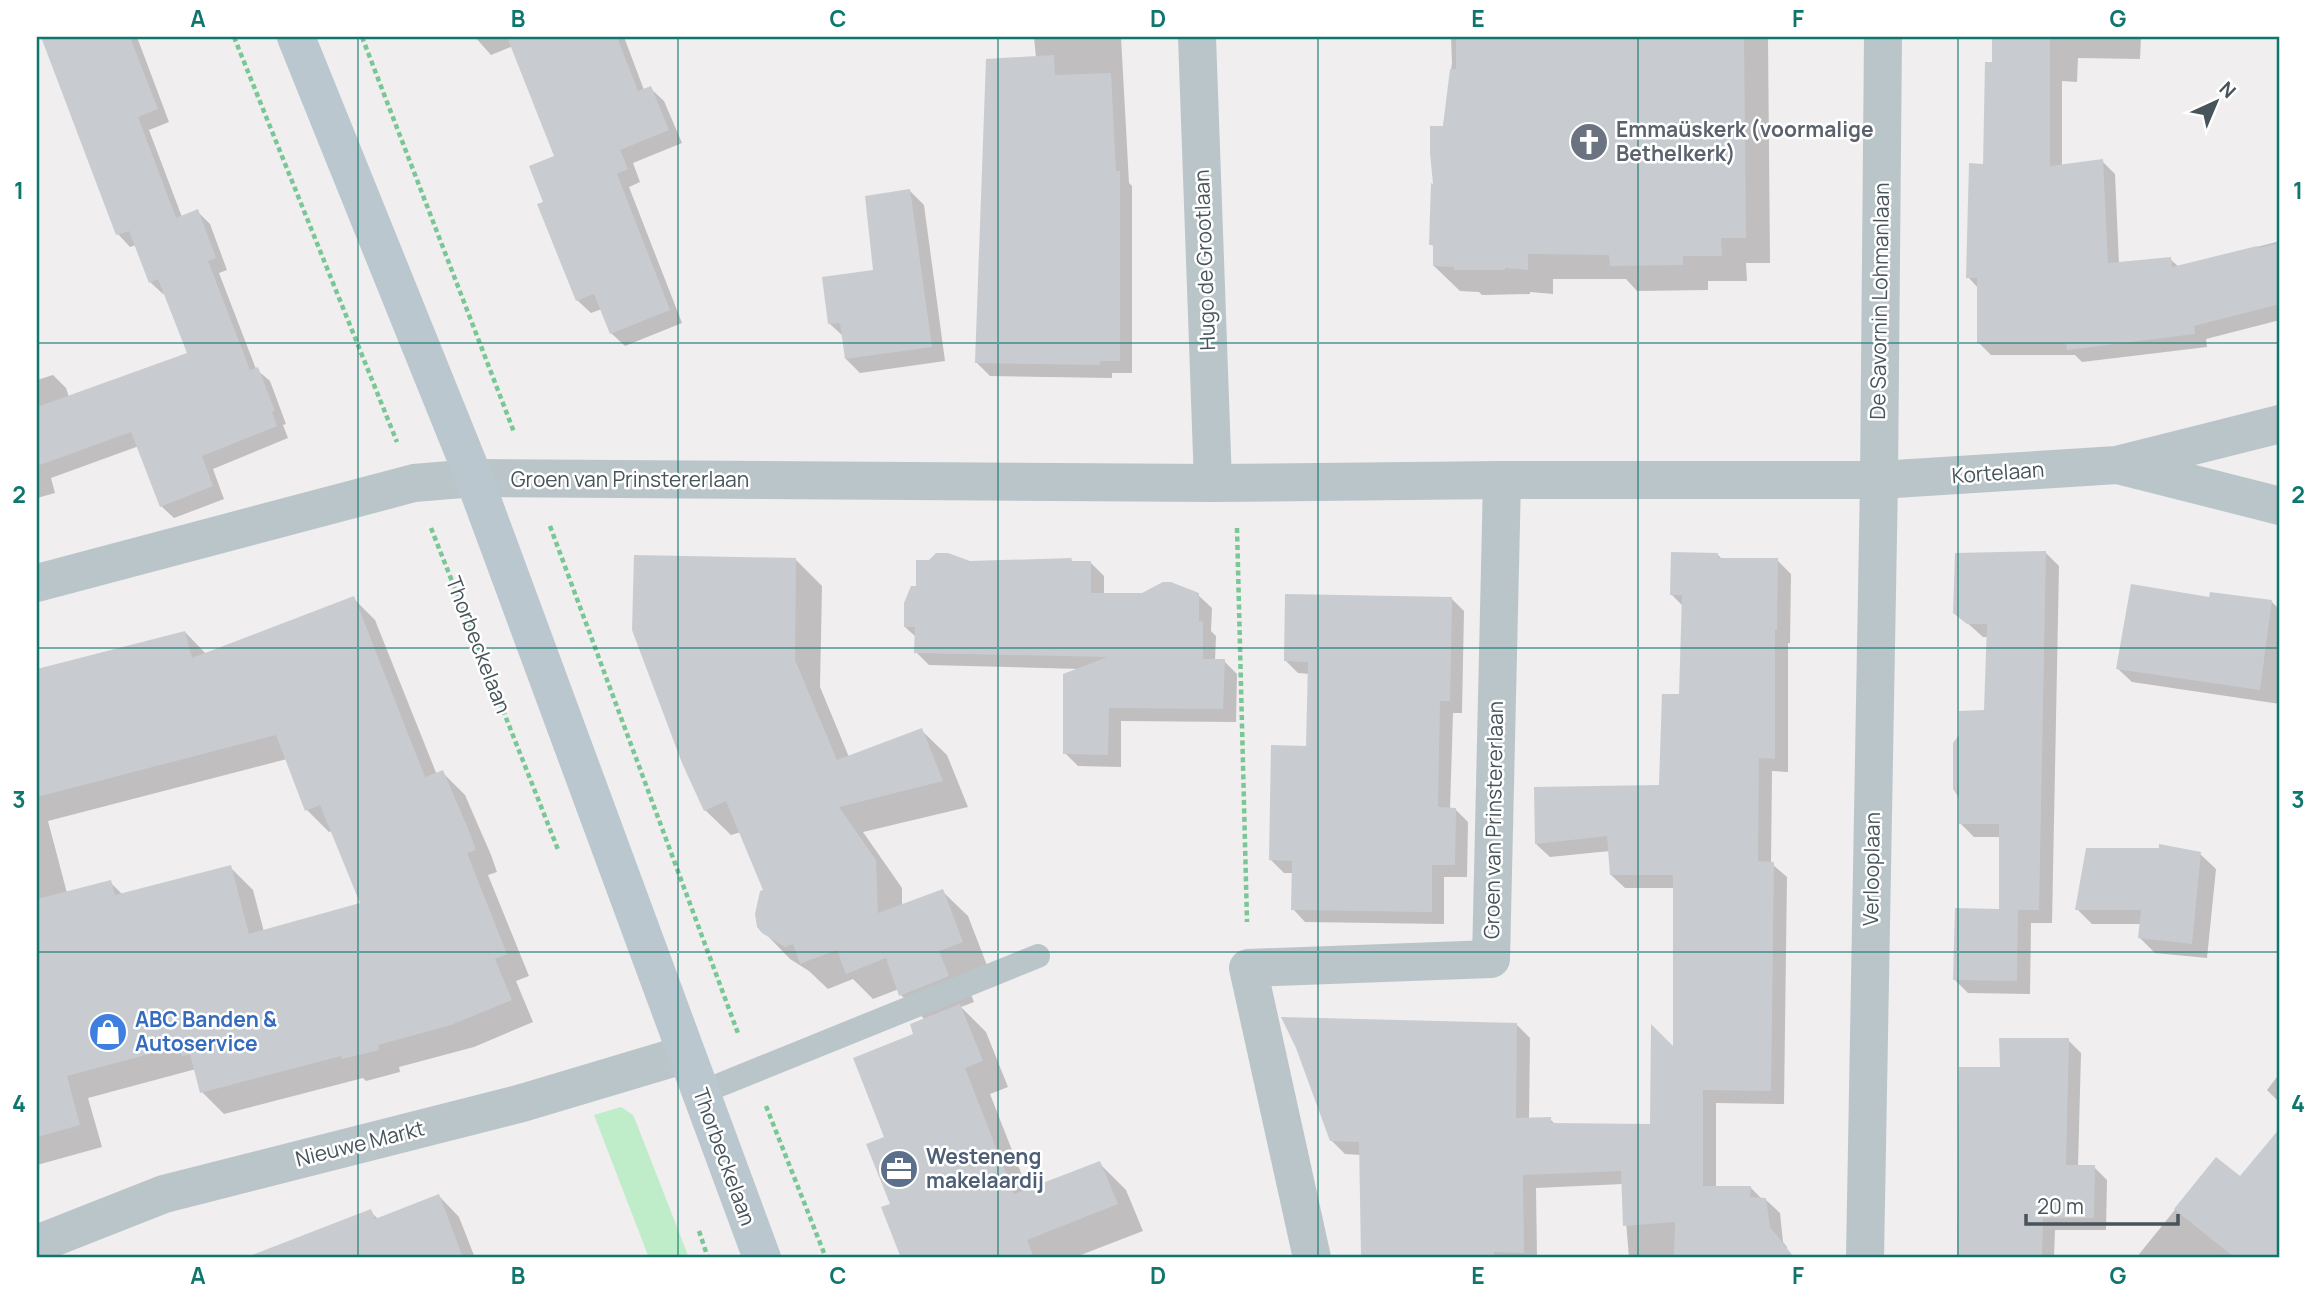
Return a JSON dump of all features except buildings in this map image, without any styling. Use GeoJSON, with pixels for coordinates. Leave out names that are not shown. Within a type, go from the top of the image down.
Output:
{"type":"FeatureCollection","features":[{"type":"Feature","properties":{"kind":"main road","name":"Thorbeckelaan"},"geometry":{"type":"LineString","coordinates":[[296,37],[474,478],[762,1258]]}},
{"type":"Feature","properties":{"kind":"street","name":"Hugo de Grootlaan"},"geometry":{"type":"LineString","coordinates":[[1197,37],[1225,483]]}},
{"type":"Feature","properties":{"kind":"street","name":"De Savornin Lohmanlaan"},"geometry":{"type":"LineString","coordinates":[[1879,481],[1883,37]]}},
{"type":"Feature","properties":{"kind":"street","name":"Kortelaan"},"geometry":{"type":"LineString","coordinates":[[1879,481],[2117,465],[2280,424]]}},
{"type":"Feature","properties":{"kind":"street","name":"Kortelaan"},"geometry":{"type":"LineString","coordinates":[[2117,465],[2280,506]]}},
{"type":"Feature","properties":{"kind":"street","name":"Groen van Prinstererlaan"},"geometry":{"type":"LineString","coordinates":[[37,583],[414,483],[474,478],[1225,483],[1502,480],[1879,481]]}},
{"type":"Feature","properties":{"kind":"street","name":"Groen van Prinstererlaan"},"geometry":{"type":"LineString","coordinates":[[1248,968],[1491,959],[1502,480]]}},
{"type":"Feature","properties":{"kind":"street","name":"Verlooplaan"},"geometry":{"type":"LineString","coordinates":[[1865,1258],[1879,481]]}},
{"type":"Feature","properties":{"kind":"street"},"geometry":{"type":"LineString","coordinates":[[1248,968],[1312,1258]]}},
{"type":"Feature","properties":{"kind":"street","name":"Nieuwe Markt"},"geometry":{"type":"LineString","coordinates":[[37,1244],[164,1194],[522,1103],[686,1054]]}},
{"type":"Feature","properties":{"kind":"lane"},"geometry":{"type":"LineString","coordinates":[[700,1093],[1038,956]]}},
{"type":"Feature","properties":{"kind":"path","name":"Thorbeckelaan"},"geometry":{"type":"LineString","coordinates":[[234,37],[562,859]]}},
{"type":"Feature","properties":{"kind":"path"},"geometry":{"type":"LineString","coordinates":[[362,37],[826,1258]]}},
{"type":"Feature","properties":{"kind":"path"},"geometry":{"type":"LineString","coordinates":[[1225,483],[1248,968]]}},
{"type":"Feature","properties":{"kind":"path"},"geometry":{"type":"LineString","coordinates":[[695,1220],[708,1258]]}},
{"type":"Feature","properties":{"kind":"green space"},"geometry":{"type":"Polygon","coordinates":[[[621,1107],[633,1115],[689,1258],[649,1258],[594,1115],[621,1107]]]}},
{"type":"Feature","properties":{"kind":"place","name":"Emmaüskerk (voormalige Bethelkerk)"},"geometry":{"type":"Point","coordinates":[1589,142]}},
{"type":"Feature","properties":{"kind":"place","name":"ABC Banden & Autoservice"},"geometry":{"type":"Point","coordinates":[108,1032]}},
{"type":"Feature","properties":{"kind":"place","name":"Westeneng makelaardij"},"geometry":{"type":"Point","coordinates":[899,1169]}}]}
